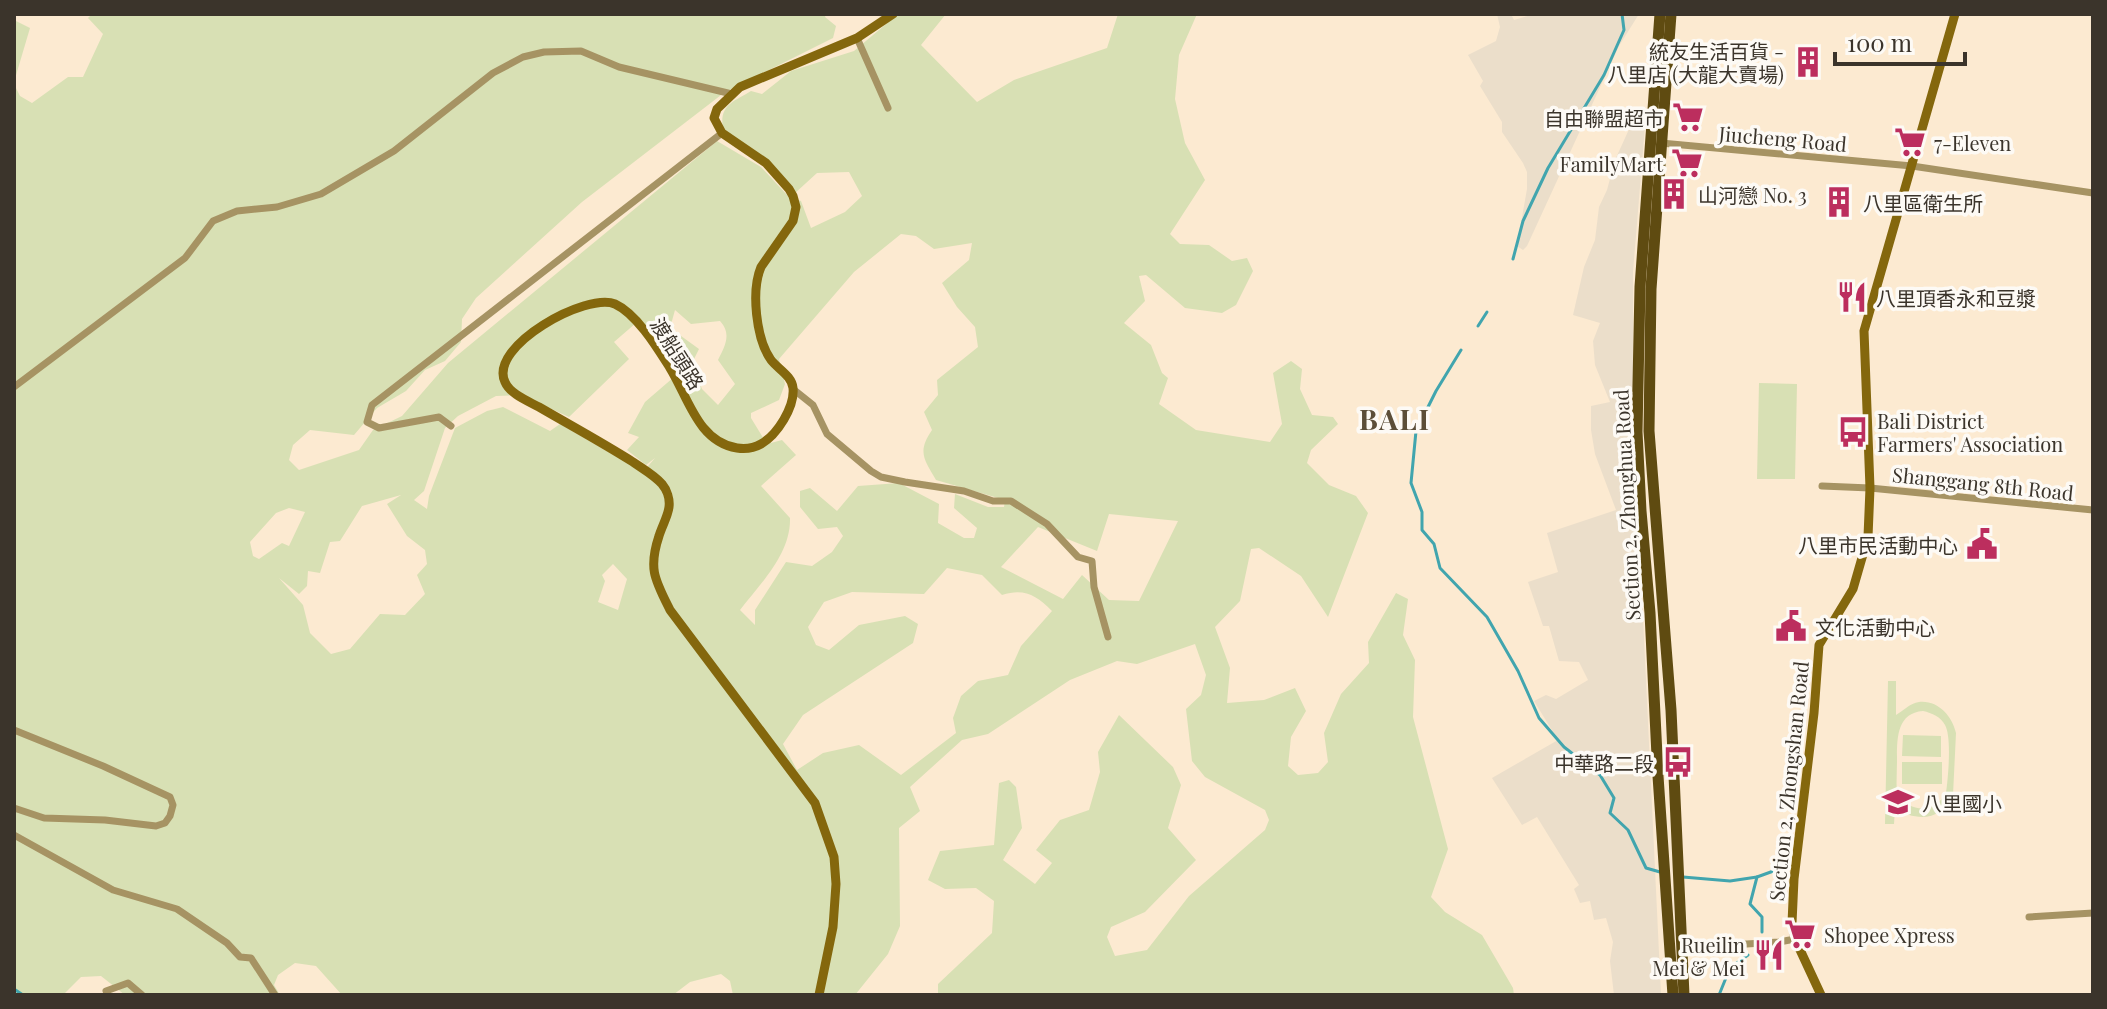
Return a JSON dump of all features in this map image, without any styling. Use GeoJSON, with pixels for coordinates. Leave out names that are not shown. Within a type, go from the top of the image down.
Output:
{"type":"FeatureCollection","features":[{"type":"Feature","properties":{"kind":"main road","name":"Section 2, Zhonghua Road"},"geometry":{"type":"LineString","coordinates":[[1656,143],[1660,14]]}},
{"type":"Feature","properties":{"kind":"main road","name":"Section 2, Zhonghua Road"},"geometry":{"type":"LineString","coordinates":[[1671,14],[1640,287],[1637,432],[1658,776],[1684,995]]}},
{"type":"Feature","properties":{"kind":"main road","name":"Section 2, Zhonghua Road"},"geometry":{"type":"LineString","coordinates":[[1673,995],[1676,947]]}},
{"type":"Feature","properties":{"kind":"street"},"geometry":{"type":"LineString","coordinates":[[893,14],[857,38],[740,87],[717,109],[714,118],[722,133],[766,163],[789,189],[796,207],[793,221],[758,274],[756,299],[762,346],[772,362],[790,380],[793,389],[813,405],[827,434],[871,471],[881,477],[964,491],[993,501],[1011,501],[1047,524],[1078,557],[1092,561],[1094,587],[1108,637]]}},
{"type":"Feature","properties":{"kind":"street","name":"Section 2, Zhongshan Road"},"geometry":{"type":"LineString","coordinates":[[1821,995],[1795,939],[1792,923],[1819,645],[1853,589],[1868,537],[1870,488],[1864,331],[1955,14]]}},
{"type":"Feature","properties":{"kind":"street"},"geometry":{"type":"LineString","coordinates":[[857,38],[888,108]]}},
{"type":"Feature","properties":{"kind":"street"},"geometry":{"type":"LineString","coordinates":[[14,387],[185,258],[213,221],[237,211],[277,207],[321,194],[394,151],[493,73],[523,57],[544,52],[581,51],[619,67],[732,94]]}},
{"type":"Feature","properties":{"kind":"street"},"geometry":{"type":"LineString","coordinates":[[451,426],[439,417],[379,428],[367,422],[372,405],[722,133]]}},
{"type":"Feature","properties":{"kind":"street","name":"Jiucheng Road"},"geometry":{"type":"LineString","coordinates":[[1656,143],[1912,166],[2093,193]]}},
{"type":"Feature","properties":{"kind":"street","name":"渡船頭路"},"geometry":{"type":"LineString","coordinates":[[793,389],[791,403],[773,434],[760,445],[743,449],[727,446],[712,437],[701,424],[672,371],[635,319],[612,303],[598,301],[555,318],[517,344],[508,356],[504,370],[505,382],[518,395],[628,459],[654,476],[667,492],[669,506],[653,554],[655,580],[670,610],[815,803],[834,857],[833,927],[819,995]]}},
{"type":"Feature","properties":{"kind":"street","name":"Shanggang 8th Road"},"geometry":{"type":"LineString","coordinates":[[1822,486],[2093,510]]}},
{"type":"Feature","properties":{"kind":"street"},"geometry":{"type":"LineString","coordinates":[[14,730],[170,797],[173,805],[165,823],[156,826],[44,818],[14,808]]}},
{"type":"Feature","properties":{"kind":"street"},"geometry":{"type":"LineString","coordinates":[[14,835],[113,890],[177,909],[227,943],[240,957],[251,958],[275,995]]}},
{"type":"Feature","properties":{"kind":"street"},"geometry":{"type":"LineString","coordinates":[[2029,917],[2093,913]]}},
{"type":"Feature","properties":{"kind":"street"},"geometry":{"type":"LineString","coordinates":[[1676,947],[1795,939]]}},
{"type":"Feature","properties":{"kind":"street"},"geometry":{"type":"LineString","coordinates":[[106,991],[128,983],[142,995]]}},
{"type":"Feature","properties":{"kind":"shaded area"},"geometry":{"type":"Polygon","coordinates":[[[1497,14],[1511,14],[1514,20],[1534,14],[1639,14],[1619,46],[1523,250],[1517,246],[1527,172],[1502,132],[1502,122],[1480,86],[1483,81],[1468,55],[1496,41],[1500,27],[1497,14]]]}},
{"type":"Feature","properties":{"kind":"shaded area"},"geometry":{"type":"Polygon","coordinates":[[[1631,125],[1645,126],[1633,272],[1633,406],[1661,995],[1614,995],[1610,961],[1613,942],[1606,918],[1594,920],[1590,901],[1580,903],[1574,889],[1579,885],[1537,817],[1522,825],[1492,778],[1558,740],[1534,701],[1546,695],[1556,699],[1588,680],[1579,662],[1559,661],[1549,626],[1543,626],[1528,582],[1558,572],[1547,533],[1616,510],[1595,454],[1591,430],[1591,406],[1610,402],[1595,365],[1593,341],[1600,323],[1573,315],[1584,267],[1595,240],[1599,207],[1631,125]]]}},
{"type":"Feature","properties":{"kind":"green space"},"geometry":{"type":"Polygon","coordinates":[[[92,14],[826,14],[825,17],[836,26],[833,38],[725,92],[582,202],[476,298],[462,319],[461,342],[445,361],[425,370],[406,391],[377,408],[354,435],[310,430],[293,445],[289,460],[299,470],[359,450],[373,430],[402,416],[448,363],[717,141],[761,167],[788,196],[801,201],[811,228],[845,212],[862,196],[849,172],[817,173],[794,194],[723,129],[723,114],[733,102],[751,91],[762,94],[791,71],[854,51],[898,14],[946,14],[921,45],[977,102],[1014,80],[1107,48],[1118,14],[1197,14],[1179,55],[1175,99],[1185,143],[1205,180],[1170,234],[1180,244],[1209,245],[1232,261],[1247,258],[1253,271],[1236,305],[1222,313],[1185,308],[1146,275],[1139,276],[1145,301],[1124,323],[1151,345],[1162,373],[1168,378],[1159,404],[1196,430],[1270,442],[1282,424],[1273,373],[1291,361],[1302,369],[1300,389],[1312,415],[1333,417],[1338,424],[1311,450],[1307,463],[1329,485],[1356,496],[1368,513],[1328,617],[1301,576],[1259,548],[1251,549],[1240,601],[1215,627],[1230,668],[1227,703],[1264,700],[1295,688],[1306,711],[1291,737],[1288,766],[1298,775],[1318,773],[1328,762],[1324,733],[1341,694],[1369,663],[1368,642],[1396,593],[1408,599],[1403,635],[1415,660],[1413,717],[1448,849],[1431,897],[1445,912],[1482,935],[1513,988],[1514,995],[938,995],[938,984],[992,933],[994,901],[976,888],[945,889],[928,880],[940,851],[994,845],[999,783],[1009,780],[1016,787],[1022,828],[1003,860],[1035,884],[1052,863],[1036,850],[1060,820],[1089,810],[1100,772],[1098,752],[1119,715],[1173,767],[1181,785],[1168,828],[1196,860],[1145,912],[1111,927],[1107,937],[1115,956],[1147,950],[1189,896],[1265,830],[1269,820],[1265,810],[1205,777],[1192,761],[1186,709],[1201,695],[1206,675],[1195,644],[1137,664],[1117,661],[1070,680],[988,734],[962,740],[910,787],[920,811],[899,828],[900,926],[888,954],[855,995],[733,995],[730,981],[721,974],[690,982],[673,995],[342,995],[316,966],[295,963],[278,975],[274,985],[280,995],[125,995],[101,976],[81,977],[63,995],[14,995],[14,84],[20,96],[32,103],[68,77],[83,77],[103,34],[88,18],[92,14]],[[901,234],[854,272],[779,359],[785,384],[779,400],[751,413],[751,418],[767,444],[782,440],[796,455],[761,486],[790,518],[780,556],[740,610],[755,625],[755,610],[786,562],[812,566],[832,552],[843,536],[837,527],[818,529],[800,507],[800,491],[810,488],[837,511],[858,486],[899,483],[939,504],[938,523],[964,538],[974,538],[977,528],[954,508],[955,494],[988,507],[1004,507],[1005,500],[936,480],[924,455],[925,444],[932,430],[924,412],[938,395],[937,380],[978,347],[975,327],[957,307],[942,283],[969,260],[972,243],[934,249],[916,236],[901,234]],[[675,310],[670,328],[699,349],[692,363],[702,389],[718,405],[735,384],[718,360],[726,340],[724,326],[720,321],[691,324],[675,310]],[[636,323],[614,342],[629,359],[569,417],[521,395],[496,396],[458,416],[445,428],[424,491],[414,500],[427,509],[455,428],[487,411],[503,407],[550,431],[560,424],[643,472],[655,458],[646,465],[627,450],[639,437],[628,433],[645,402],[674,377],[659,336],[636,323]],[[401,495],[362,506],[340,541],[330,542],[320,573],[308,571],[307,586],[299,594],[279,578],[303,605],[310,633],[331,654],[350,649],[380,614],[405,615],[425,594],[417,575],[427,564],[425,550],[407,536],[387,504],[401,495]],[[289,508],[276,513],[250,542],[253,556],[259,559],[282,543],[289,546],[305,512],[289,508]],[[1109,514],[1097,551],[1038,527],[1001,567],[1063,599],[1082,575],[1109,600],[1139,601],[1178,521],[1109,514]],[[613,564],[602,575],[605,581],[598,602],[618,610],[627,579],[613,564]],[[947,568],[924,594],[852,592],[824,602],[808,627],[816,645],[829,650],[859,625],[905,616],[918,624],[913,643],[803,715],[783,744],[797,770],[823,753],[859,745],[901,775],[956,733],[953,718],[961,696],[978,681],[1008,675],[1021,646],[1052,611],[1029,594],[1017,592],[1002,595],[982,575],[947,568]]]}},
{"type":"Feature","properties":{"kind":"green space"},"geometry":{"type":"Polygon","coordinates":[[[14,20],[30,28],[14,82],[14,20]]]}},
{"type":"Feature","properties":{"kind":"green space"},"geometry":{"type":"Polygon","coordinates":[[[1759,383],[1797,384],[1795,479],[1757,479],[1759,383]]]}},
{"type":"Feature","properties":{"kind":"green space"},"geometry":{"type":"Polygon","coordinates":[[[1888,681],[1896,681],[1896,715],[1913,704],[1926,702],[1938,706],[1951,721],[1956,733],[1953,795],[1942,810],[1928,816],[1911,816],[1895,808],[1894,824],[1885,824],[1888,681]],[[1923,711],[1914,713],[1903,722],[1897,745],[1897,794],[1915,808],[1929,808],[1946,793],[1949,758],[1945,725],[1933,714],[1923,711]]]}},
{"type":"Feature","properties":{"kind":"green space"},"geometry":{"type":"Polygon","coordinates":[[[1903,735],[1941,736],[1941,757],[1902,756],[1903,735]]]}},
{"type":"Feature","properties":{"kind":"green space"},"geometry":{"type":"Polygon","coordinates":[[[1902,762],[1942,762],[1942,784],[1902,784],[1902,762]]]}},
{"type":"Feature","properties":{"kind":"waterway"},"geometry":{"type":"LineString","coordinates":[[1513,259],[1523,221],[1548,168],[1604,75],[1624,30],[1622,14]]}},
{"type":"Feature","properties":{"kind":"waterway"},"geometry":{"type":"LineString","coordinates":[[1478,326],[1487,312]]}},
{"type":"Feature","properties":{"kind":"waterway"},"geometry":{"type":"LineString","coordinates":[[1461,350],[1416,431],[1411,483],[1422,512],[1422,530],[1434,544],[1440,568],[1487,617],[1518,671],[1539,718],[1564,747],[1600,775],[1614,798],[1610,813],[1628,830],[1646,868],[1660,872]]}},
{"type":"Feature","properties":{"kind":"waterway"},"geometry":{"type":"LineString","coordinates":[[1762,932],[1762,917],[1750,904],[1757,877],[1779,869]]}},
{"type":"Feature","properties":{"kind":"waterway"},"geometry":{"type":"LineString","coordinates":[[1683,877],[1730,881],[1757,877]]}},
{"type":"Feature","properties":{"kind":"waterway"},"geometry":{"type":"LineString","coordinates":[[1719,995],[1730,968],[1748,955]]}},
{"type":"Feature","properties":{"kind":"waterway"},"geometry":{"type":"LineString","coordinates":[[14,989],[23,995]]}},
{"type":"Feature","properties":{"kind":"place","name":"統友生活百貨 - 八里店 (大龍大賣場)"},"geometry":{"type":"Point","coordinates":[1808,62]}},
{"type":"Feature","properties":{"kind":"place","name":"自由聯盟超市"},"geometry":{"type":"Point","coordinates":[1688,117]}},
{"type":"Feature","properties":{"kind":"place","name":"7-Eleven"},"geometry":{"type":"Point","coordinates":[1910,142]}},
{"type":"Feature","properties":{"kind":"place","name":"FamilyMart"},"geometry":{"type":"Point","coordinates":[1687,163]}},
{"type":"Feature","properties":{"kind":"place","name":"山河戀 No. 3"},"geometry":{"type":"Point","coordinates":[1674,194]}},
{"type":"Feature","properties":{"kind":"place","name":"八里區衛生所"},"geometry":{"type":"Point","coordinates":[1839,202]}},
{"type":"Feature","properties":{"kind":"place","name":"八里頂香永和豆漿"},"geometry":{"type":"Point","coordinates":[1852,297]}},
{"type":"Feature","properties":{"kind":"place","name":"Bali District Farmers' Association"},"geometry":{"type":"Point","coordinates":[1853,432]}},
{"type":"Feature","properties":{"kind":"place","name":"八里市民活動中心"},"geometry":{"type":"Point","coordinates":[1982,544]}},
{"type":"Feature","properties":{"kind":"place","name":"文化活動中心"},"geometry":{"type":"Point","coordinates":[1791,626]}},
{"type":"Feature","properties":{"kind":"place","name":"中華路二段"},"geometry":{"type":"Point","coordinates":[1678,762]}},
{"type":"Feature","properties":{"kind":"place","name":"八里國小"},"geometry":{"type":"Point","coordinates":[1898,802]}},
{"type":"Feature","properties":{"kind":"place","name":"Shopee Xpress"},"geometry":{"type":"Point","coordinates":[1800,934]}},
{"type":"Feature","properties":{"kind":"place","name":"Rueilin Mei & Mei"},"geometry":{"type":"Point","coordinates":[1769,955]}},
{"type":"Feature","properties":{"kind":"district","name":"BALI"},"geometry":{"type":"Point","coordinates":[1395,418]}}]}
